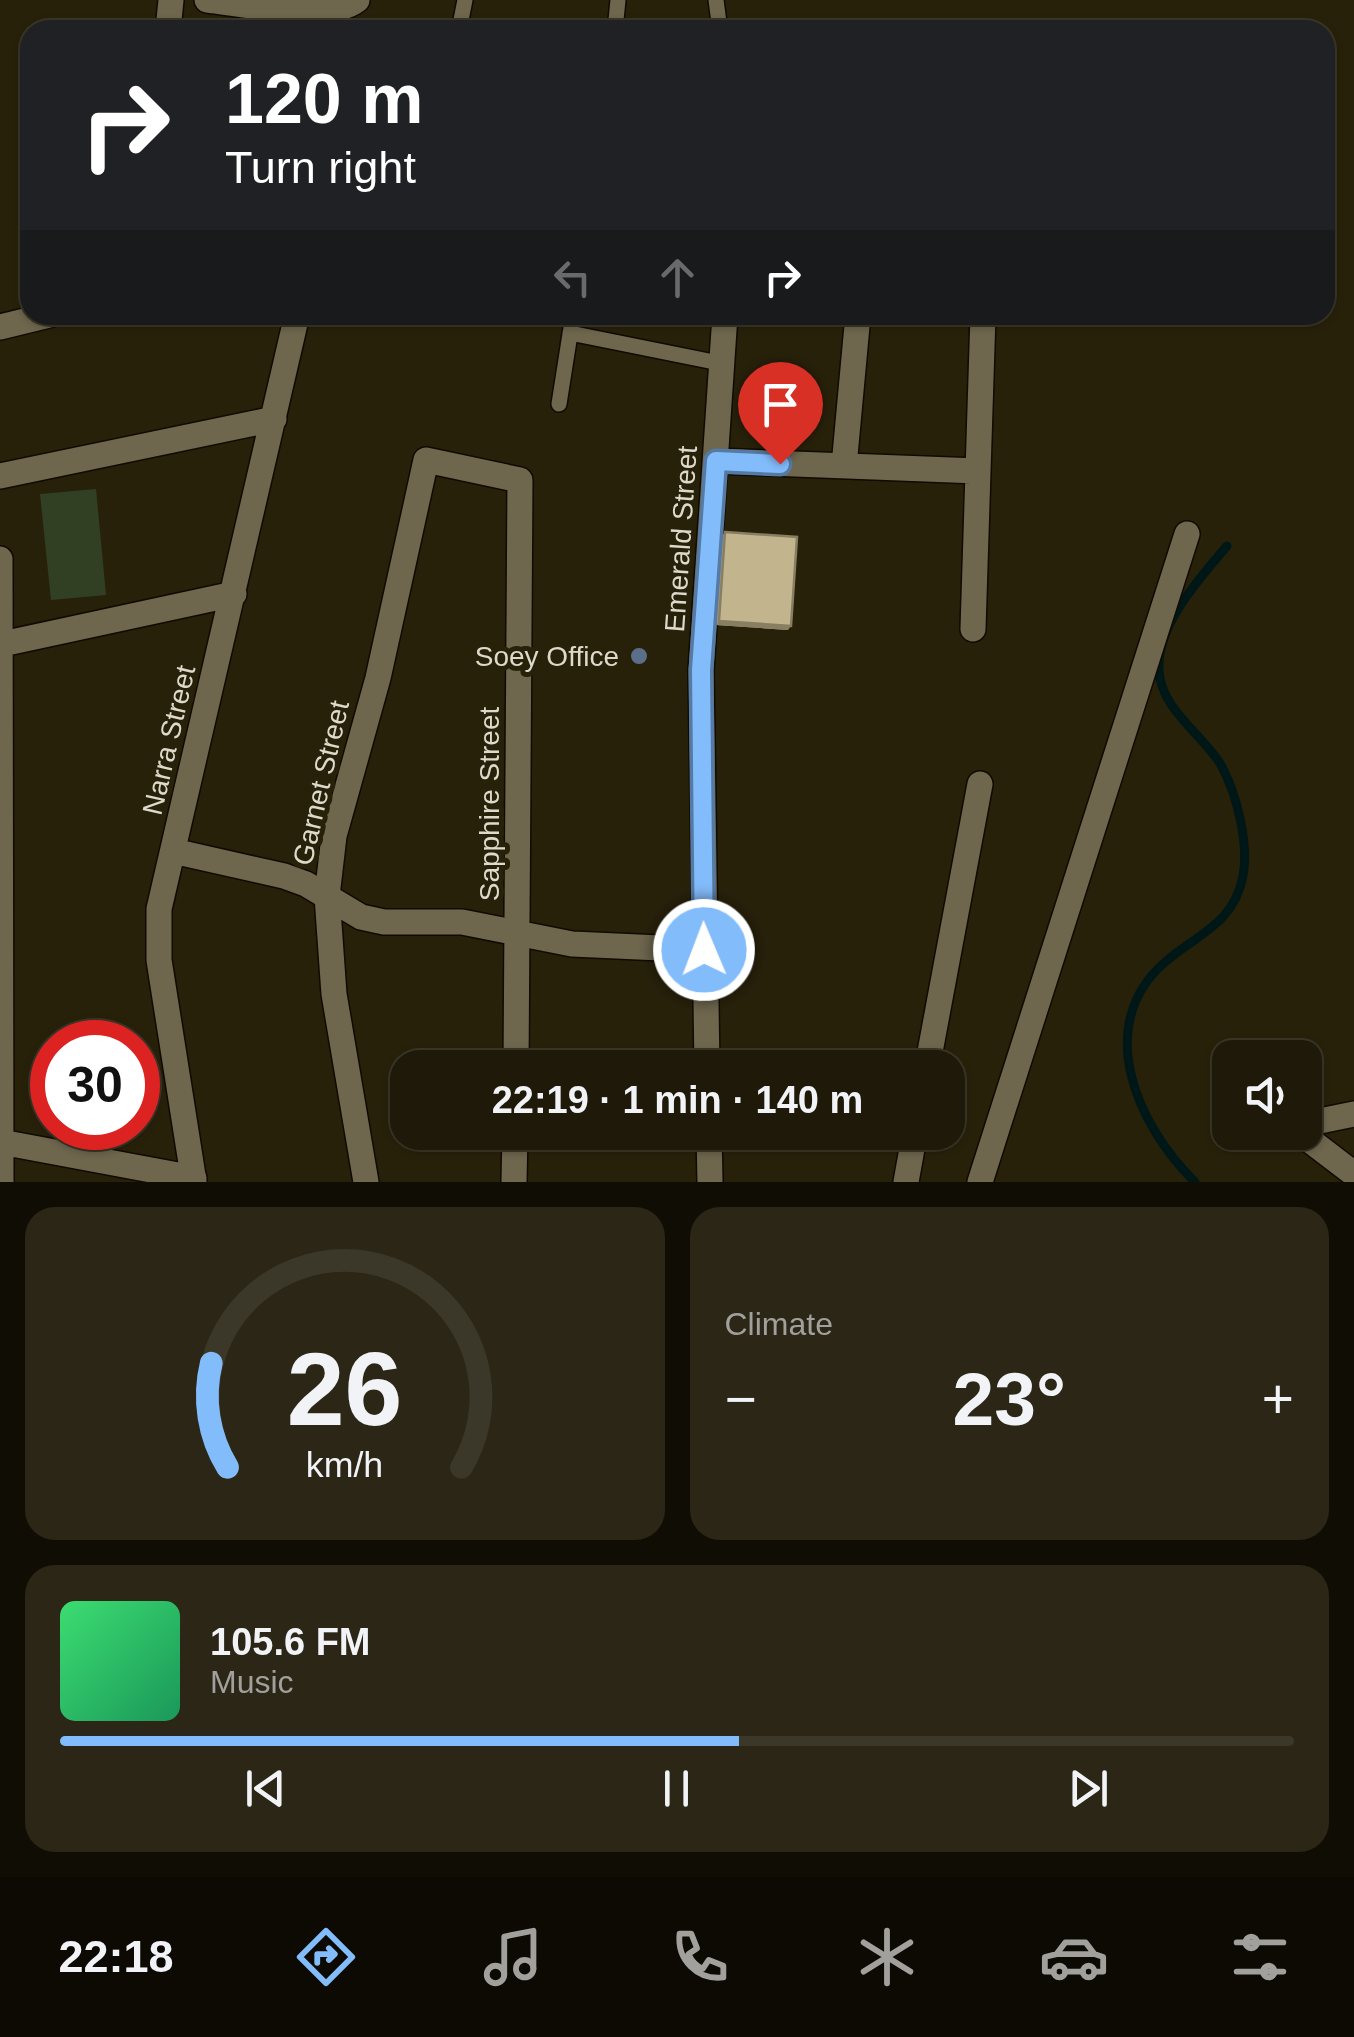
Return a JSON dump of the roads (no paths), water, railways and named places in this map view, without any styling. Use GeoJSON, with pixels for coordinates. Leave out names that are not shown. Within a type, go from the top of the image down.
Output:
{"type":"FeatureCollection","features":[{"type":"Feature","properties":{"kind":"street"},"geometry":{"type":"LineString","coordinates":[[210,0],[318,11],[349,7],[357,0]]}},
{"type":"Feature","properties":{"kind":"street","name":"Narra Street"},"geometry":{"type":"LineString","coordinates":[[194,1180],[159,960],[159,910],[295,325]]}},
{"type":"Feature","properties":{"kind":"street","name":"Emerald Street"},"geometry":{"type":"LineString","coordinates":[[707,1050],[701,670],[726,325]]}},
{"type":"Feature","properties":{"kind":"street"},"geometry":{"type":"LineString","coordinates":[[844,466],[857,325]]}},
{"type":"Feature","properties":{"kind":"street"},"geometry":{"type":"LineString","coordinates":[[973,629],[983,325]]}},
{"type":"Feature","properties":{"kind":"street"},"geometry":{"type":"LineString","coordinates":[[0,476],[274,419]]}},
{"type":"Feature","properties":{"kind":"street","name":"Garnet Street"},"geometry":{"type":"LineString","coordinates":[[366,1182],[332,977],[327,896],[334,836],[378,678],[426,460],[520,480]]}},
{"type":"Feature","properties":{"kind":"street"},"geometry":{"type":"LineString","coordinates":[[716,461],[978,472]]}},
{"type":"Feature","properties":{"kind":"street","name":"Sapphire Street"},"geometry":{"type":"LineString","coordinates":[[516,1050],[520,480]]}},
{"type":"Feature","properties":{"kind":"street"},"geometry":{"type":"LineString","coordinates":[[980,1182],[1187,534]]}},
{"type":"Feature","properties":{"kind":"street"},"geometry":{"type":"LineString","coordinates":[[0,559],[1,1182]]}},
{"type":"Feature","properties":{"kind":"street"},"geometry":{"type":"LineString","coordinates":[[2,644],[234,594]]}},
{"type":"Feature","properties":{"kind":"street"},"geometry":{"type":"LineString","coordinates":[[931,1050],[980,784]]}},
{"type":"Feature","properties":{"kind":"street"},"geometry":{"type":"LineString","coordinates":[[173,852],[284,876],[327,896],[345,910],[372,920],[462,922],[572,944],[704,950]]}},
{"type":"Feature","properties":{"kind":"street"},"geometry":{"type":"LineString","coordinates":[[1322,1121],[1354,1114]]}},
{"type":"Feature","properties":{"kind":"street"},"geometry":{"type":"LineString","coordinates":[[1,1142],[194,1180]]}},
{"type":"Feature","properties":{"kind":"street"},"geometry":{"type":"LineString","coordinates":[[514,1150],[514,1182]]}},
{"type":"Feature","properties":{"kind":"street"},"geometry":{"type":"LineString","coordinates":[[709,1150],[710,1182]]}},
{"type":"Feature","properties":{"kind":"street"},"geometry":{"type":"LineString","coordinates":[[906,1182],[912,1150]]}},
{"type":"Feature","properties":{"kind":"street"},"geometry":{"type":"LineString","coordinates":[[1322,1150],[1354,1174]]}},
{"type":"Feature","properties":{"kind":"lane"},"geometry":{"type":"LineString","coordinates":[[559,404],[571,325]]}},
{"type":"Feature","properties":{"kind":"lane"},"geometry":{"type":"LineString","coordinates":[[570,333],[724,364]]}},
{"type":"Feature","properties":{"kind":"waterway"},"geometry":{"type":"LineString","coordinates":[[1195,1182],[1174,1159],[1141,1104],[1131,1075],[1127,1045],[1131,1016],[1143,988],[1164,963],[1223,917],[1232,906],[1243,876],[1243,834],[1227,777],[1167,698],[1159,671],[1160,654],[1172,620],[1227,546]]}},
{"type":"Feature","properties":{"kind":"place","name":"Soey Office"},"geometry":{"type":"Point","coordinates":[639,656]}}]}
